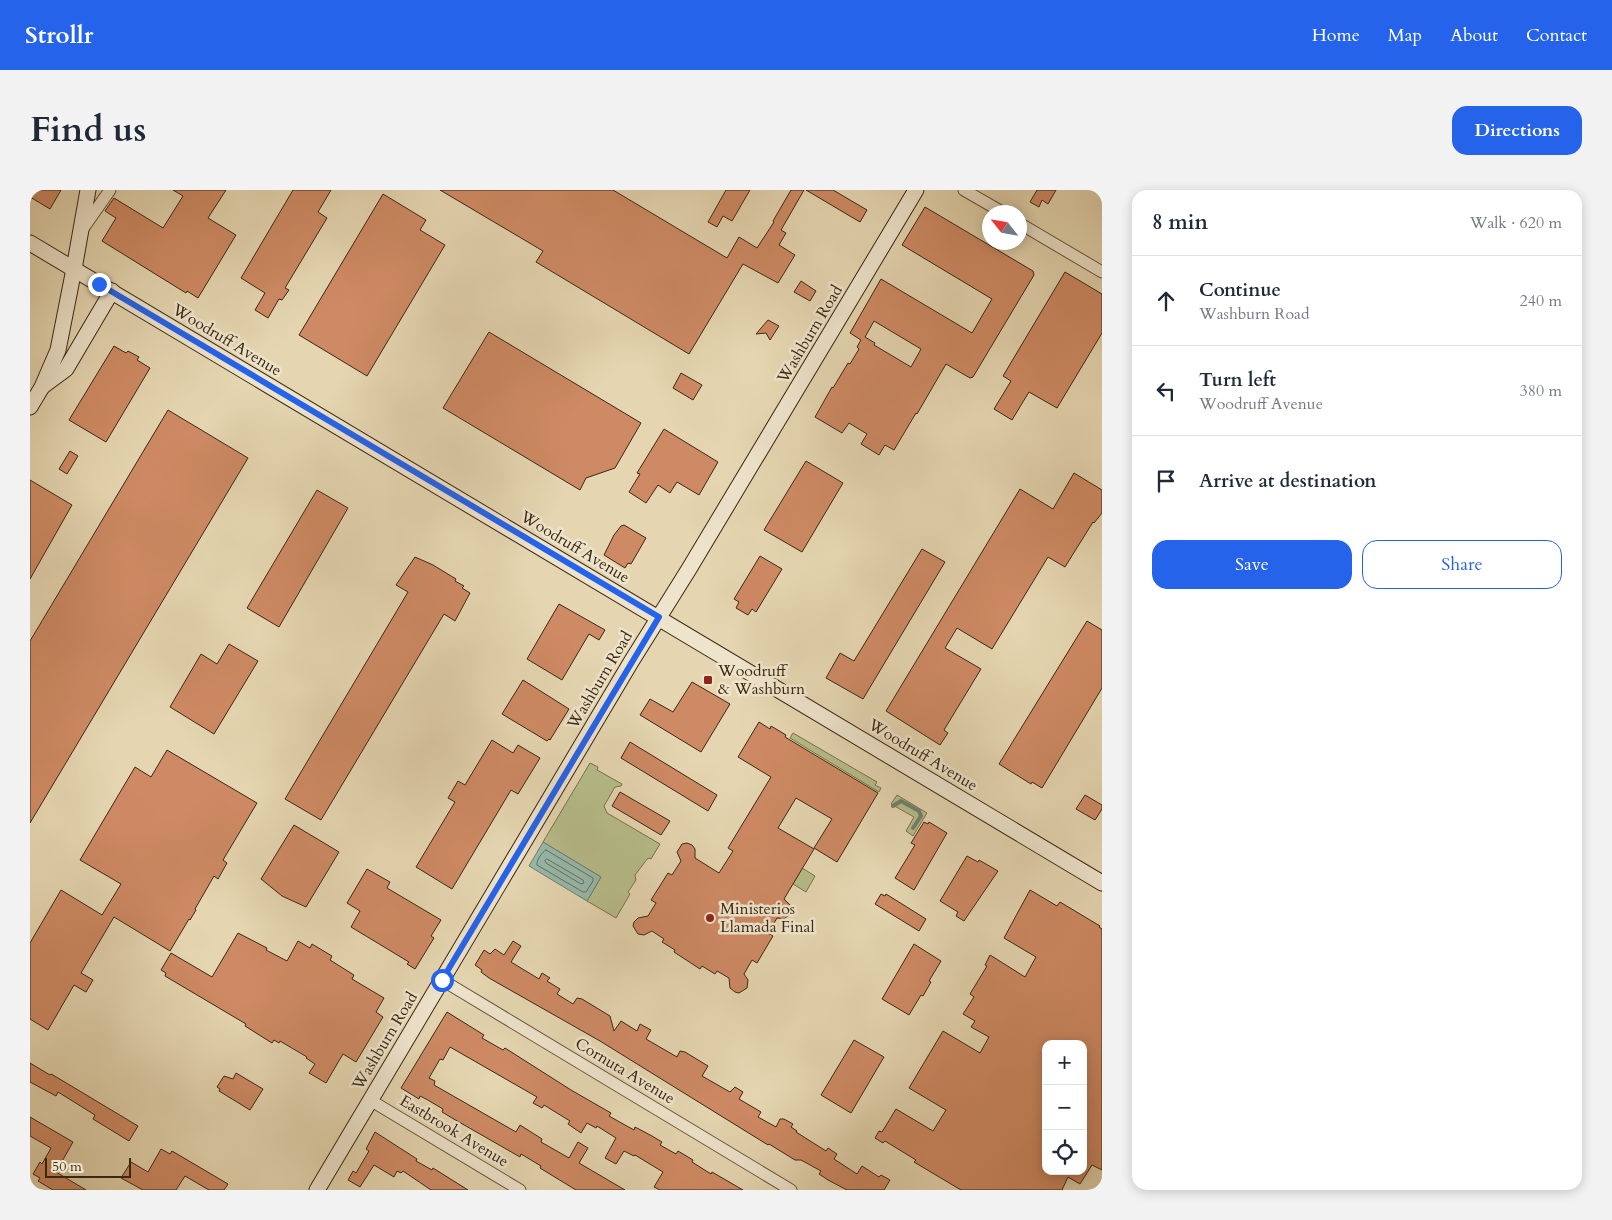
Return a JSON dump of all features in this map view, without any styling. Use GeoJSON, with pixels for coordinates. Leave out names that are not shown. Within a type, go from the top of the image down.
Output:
{"type":"FeatureCollection","features":[{"type":"Feature","properties":{"kind":"main road"},"geometry":{"type":"LineString","coordinates":[[30,407],[42,387],[58,350],[88,190]]}},
{"type":"Feature","properties":{"kind":"main road","name":"Washburn Road"},"geometry":{"type":"LineString","coordinates":[[317,1190],[916,190]]}},
{"type":"Feature","properties":{"kind":"main road","name":"Woodruff Avenue"},"geometry":{"type":"LineString","coordinates":[[30,243],[1102,883]]}},
{"type":"Feature","properties":{"kind":"main road"},"geometry":{"type":"LineString","coordinates":[[42,387],[66,369],[112,291]]}},
{"type":"Feature","properties":{"kind":"street"},"geometry":{"type":"LineString","coordinates":[[81,231],[110,190]]}},
{"type":"Feature","properties":{"kind":"street"},"geometry":{"type":"LineString","coordinates":[[964,190],[990,205]]}},
{"type":"Feature","properties":{"kind":"street"},"geometry":{"type":"LineString","coordinates":[[1027,227],[1102,272]]}},
{"type":"Feature","properties":{"kind":"street","name":"Cornuta Avenue"},"geometry":{"type":"LineString","coordinates":[[442,980],[791,1190]]}},
{"type":"Feature","properties":{"kind":"street","name":"Eastbrook Avenue"},"geometry":{"type":"LineString","coordinates":[[370,1100],[520,1190]]}},
{"type":"Feature","properties":{"kind":"green space"},"geometry":{"type":"Polygon","coordinates":[[[793,733],[877,782],[875,785],[881,788],[879,792],[790,738],[793,733]]]}},
{"type":"Feature","properties":{"kind":"green space"},"geometry":{"type":"Polygon","coordinates":[[[590,763],[598,767],[597,770],[622,784],[615,787],[604,806],[607,813],[660,844],[651,859],[648,858],[635,875],[636,880],[628,892],[630,894],[616,918],[587,901],[601,877],[543,842],[590,763]]]}},
{"type":"Feature","properties":{"kind":"green space"},"geometry":{"type":"Polygon","coordinates":[[[897,795],[927,813],[913,836],[906,831],[914,817],[891,804],[897,795]]]}},
{"type":"Feature","properties":{"kind":"green space"},"geometry":{"type":"Polygon","coordinates":[[[802,868],[815,876],[806,892],[793,884],[802,868]]]}},
{"type":"Feature","properties":{"kind":"water"},"geometry":{"type":"Polygon","coordinates":[[[543,842],[601,877],[587,901],[529,866],[543,842]]]}},
{"type":"Feature","properties":{"kind":"building"},"geometry":{"type":"Polygon","coordinates":[[[30,190],[61,190],[50,209],[30,197],[30,190]]]}},
{"type":"Feature","properties":{"kind":"building"},"geometry":{"type":"Polygon","coordinates":[[[173,190],[226,190],[208,218],[236,235],[198,298],[187,291],[186,293],[102,241],[116,218],[105,211],[114,198],[163,228],[183,196],[173,190]]]}},
{"type":"Feature","properties":{"kind":"building"},"geometry":{"type":"Polygon","coordinates":[[[293,190],[331,190],[318,212],[327,218],[285,288],[289,290],[282,300],[279,299],[268,318],[255,310],[265,293],[241,278],[293,190]]]}},
{"type":"Feature","properties":{"kind":"building"},"geometry":{"type":"Polygon","coordinates":[[[440,190],[613,190],[727,258],[739,237],[757,248],[774,222],[791,190],[804,190],[781,230],[786,233],[779,245],[795,255],[778,283],[743,264],[689,354],[536,262],[543,251],[440,190]]]}},
{"type":"Feature","properties":{"kind":"building"},"geometry":{"type":"Polygon","coordinates":[[[726,190],[750,190],[732,221],[723,216],[717,227],[708,222],[726,190]]]}},
{"type":"Feature","properties":{"kind":"building"},"geometry":{"type":"Polygon","coordinates":[[[806,190],[833,190],[867,210],[860,222],[806,190]]]}},
{"type":"Feature","properties":{"kind":"building"},"geometry":{"type":"Polygon","coordinates":[[[1037,190],[1056,190],[1048,204],[1042,200],[1039,207],[1030,202],[1037,190]]]}},
{"type":"Feature","properties":{"kind":"building"},"geometry":{"type":"Polygon","coordinates":[[[383,194],[426,220],[420,230],[445,245],[367,376],[299,335],[383,194]]]}},
{"type":"Feature","properties":{"kind":"building"},"geometry":{"type":"Polygon","coordinates":[[[925,207],[982,241],[982,250],[998,250],[1033,271],[1034,275],[973,377],[970,378],[946,364],[894,450],[885,445],[879,455],[861,444],[867,434],[849,423],[842,433],[815,417],[832,387],[859,349],[857,347],[861,340],[850,333],[881,279],[972,333],[992,299],[902,245],[925,207]],[[874,321],[865,337],[875,343],[874,345],[911,367],[921,349],[874,321]]]}},
{"type":"Feature","properties":{"kind":"building"},"geometry":{"type":"Polygon","coordinates":[[[1065,272],[1102,294],[1102,333],[1057,408],[1029,392],[1012,420],[994,409],[1011,381],[1003,376],[1065,272]]]}},
{"type":"Feature","properties":{"kind":"building"},"geometry":{"type":"Polygon","coordinates":[[[801,281],[816,291],[810,301],[794,292],[801,281]]]}},
{"type":"Feature","properties":{"kind":"building"},"geometry":{"type":"Polygon","coordinates":[[[768,320],[779,326],[770,340],[766,333],[756,334],[768,320]]]}},
{"type":"Feature","properties":{"kind":"building"},"geometry":{"type":"Polygon","coordinates":[[[489,332],[641,423],[615,468],[586,478],[580,490],[443,408],[489,332]]]}},
{"type":"Feature","properties":{"kind":"building"},"geometry":{"type":"Polygon","coordinates":[[[114,346],[126,353],[128,351],[139,357],[137,360],[150,368],[106,442],[69,420],[114,346]]]}},
{"type":"Feature","properties":{"kind":"building"},"geometry":{"type":"Polygon","coordinates":[[[681,373],[702,385],[693,400],[673,388],[681,373]]]}},
{"type":"Feature","properties":{"kind":"building"},"geometry":{"type":"Polygon","coordinates":[[[168,410],[248,458],[30,823],[30,641],[168,410]]]}},
{"type":"Feature","properties":{"kind":"building"},"geometry":{"type":"Polygon","coordinates":[[[664,429],[718,462],[699,495],[677,482],[670,493],[658,485],[646,503],[629,492],[640,474],[637,473],[664,429]]]}},
{"type":"Feature","properties":{"kind":"building"},"geometry":{"type":"Polygon","coordinates":[[[70,451],[78,456],[67,474],[59,469],[70,451]]]}},
{"type":"Feature","properties":{"kind":"building"},"geometry":{"type":"Polygon","coordinates":[[[806,461],[843,483],[802,552],[764,530],[806,461]]]}},
{"type":"Feature","properties":{"kind":"building"},"geometry":{"type":"Polygon","coordinates":[[[1074,473],[1102,490],[1102,513],[1093,522],[1065,567],[1048,557],[992,649],[957,628],[945,648],[981,669],[944,730],[948,733],[940,745],[886,711],[1020,489],[1053,509],[1074,473]]]}},
{"type":"Feature","properties":{"kind":"building"},"geometry":{"type":"Polygon","coordinates":[[[30,480],[72,505],[30,579],[30,480]]]}},
{"type":"Feature","properties":{"kind":"building"},"geometry":{"type":"Polygon","coordinates":[[[317,490],[348,508],[279,627],[247,608],[317,490]]]}},
{"type":"Feature","properties":{"kind":"building"},"geometry":{"type":"Polygon","coordinates":[[[624,525],[646,538],[631,564],[628,563],[625,568],[604,555],[614,535],[624,525]]]}},
{"type":"Feature","properties":{"kind":"building"},"geometry":{"type":"Polygon","coordinates":[[[922,549],[945,562],[863,699],[826,678],[840,653],[854,661],[922,549]]]}},
{"type":"Feature","properties":{"kind":"building"},"geometry":{"type":"Polygon","coordinates":[[[760,556],[782,569],[756,612],[752,609],[748,615],[736,608],[739,602],[734,599],[760,556]]]}},
{"type":"Feature","properties":{"kind":"building"},"geometry":{"type":"Polygon","coordinates":[[[415,557],[456,579],[455,581],[464,586],[462,588],[470,593],[455,621],[444,614],[321,820],[285,799],[408,592],[396,585],[415,557]]]}},
{"type":"Feature","properties":{"kind":"building"},"geometry":{"type":"Polygon","coordinates":[[[559,604],[605,630],[599,640],[589,634],[562,680],[527,659],[559,604]]]}},
{"type":"Feature","properties":{"kind":"building"},"geometry":{"type":"Polygon","coordinates":[[[1087,621],[1102,630],[1102,688],[1042,788],[1032,782],[1031,784],[999,764],[1087,621]]]}},
{"type":"Feature","properties":{"kind":"building"},"geometry":{"type":"Polygon","coordinates":[[[229,644],[258,661],[214,734],[170,707],[201,654],[217,664],[229,644]]]}},
{"type":"Feature","properties":{"kind":"building"},"geometry":{"type":"Polygon","coordinates":[[[523,680],[569,709],[550,740],[547,741],[502,714],[523,680]]]}},
{"type":"Feature","properties":{"kind":"building"},"geometry":{"type":"Polygon","coordinates":[[[692,682],[730,704],[701,752],[640,715],[650,699],[673,712],[692,682]]]}},
{"type":"Feature","properties":{"kind":"building"},"geometry":{"type":"Polygon","coordinates":[[[759,722],[770,729],[771,726],[786,735],[785,737],[878,793],[837,862],[814,848],[832,819],[796,798],[778,828],[814,849],[784,899],[791,906],[791,913],[784,919],[777,918],[768,933],[773,936],[757,963],[752,960],[744,974],[748,980],[747,988],[739,993],[730,988],[729,978],[717,971],[715,974],[702,966],[700,969],[674,952],[675,950],[662,942],[664,939],[652,931],[644,935],[638,934],[633,926],[638,918],[648,916],[656,903],[651,900],[668,873],[672,875],[681,861],[677,852],[682,844],[692,845],[695,849],[695,858],[719,873],[733,851],[728,848],[771,777],[738,757],[759,722]]]}},
{"type":"Feature","properties":{"kind":"building"},"geometry":{"type":"Polygon","coordinates":[[[492,740],[513,753],[518,745],[540,758],[518,794],[511,790],[452,889],[416,867],[455,802],[448,798],[458,781],[465,785],[492,740]]]}},
{"type":"Feature","properties":{"kind":"building"},"geometry":{"type":"Polygon","coordinates":[[[630,742],[717,795],[708,811],[621,758],[630,742]]]}},
{"type":"Feature","properties":{"kind":"building"},"geometry":{"type":"Polygon","coordinates":[[[167,750],[257,803],[223,860],[227,863],[218,879],[214,876],[196,910],[170,951],[114,917],[81,973],[93,980],[86,992],[74,985],[48,1030],[30,1019],[30,943],[61,890],[102,915],[121,884],[80,860],[135,767],[151,777],[167,750]]]}},
{"type":"Feature","properties":{"kind":"building"},"geometry":{"type":"Polygon","coordinates":[[[620,792],[670,821],[661,835],[612,806],[620,792]]]}},
{"type":"Feature","properties":{"kind":"building"},"geometry":{"type":"Polygon","coordinates":[[[1085,795],[1102,805],[1102,809],[1095,820],[1076,809],[1085,795]]]}},
{"type":"Feature","properties":{"kind":"building"},"geometry":{"type":"Polygon","coordinates":[[[924,822],[928,824],[929,822],[947,833],[914,890],[895,878],[915,845],[911,843],[924,822]]]}},
{"type":"Feature","properties":{"kind":"building"},"geometry":{"type":"Polygon","coordinates":[[[294,825],[339,852],[306,907],[282,896],[261,879],[294,825]]]}},
{"type":"Feature","properties":{"kind":"building"},"geometry":{"type":"Polygon","coordinates":[[[967,856],[978,862],[979,860],[998,871],[964,921],[956,916],[958,912],[940,901],[967,856]]]}},
{"type":"Feature","properties":{"kind":"building"},"geometry":{"type":"Polygon","coordinates":[[[367,869],[390,882],[387,888],[441,920],[431,936],[434,938],[415,969],[407,964],[409,962],[351,927],[360,911],[347,903],[367,869]]]}},
{"type":"Feature","properties":{"kind":"building"},"geometry":{"type":"Polygon","coordinates":[[[1030,890],[1057,906],[1060,902],[1102,929],[1102,1170],[1092,1165],[1087,1173],[1087,1040],[1042,1040],[1042,1175],[1086,1175],[1080,1184],[1068,1177],[1062,1190],[961,1190],[914,1162],[916,1160],[885,1141],[883,1143],[875,1138],[879,1131],[882,1132],[896,1109],[933,1131],[946,1110],[909,1088],[943,1031],[980,1053],[989,1037],[971,1027],[975,1021],[963,1014],[974,997],[970,994],[987,966],[985,965],[990,955],[1025,977],[1036,957],[1004,938],[1030,890]]]}},
{"type":"Feature","properties":{"kind":"building"},"geometry":{"type":"Polygon","coordinates":[[[881,894],[885,896],[886,894],[926,919],[919,931],[875,904],[881,894]]]}},
{"type":"Feature","properties":{"kind":"building"},"geometry":{"type":"Polygon","coordinates":[[[238,933],[287,961],[298,941],[310,948],[312,944],[332,956],[330,960],[354,975],[352,979],[384,998],[376,1012],[383,1017],[356,1062],[343,1054],[326,1083],[309,1073],[315,1064],[307,1057],[280,1041],[279,1043],[274,1040],[272,1043],[245,1026],[246,1024],[165,976],[166,973],[161,970],[171,953],[212,977],[238,933]]]}},
{"type":"Feature","properties":{"kind":"building"},"geometry":{"type":"Polygon","coordinates":[[[513,941],[521,946],[511,962],[539,979],[542,973],[550,978],[547,981],[560,989],[557,994],[573,1004],[577,998],[582,999],[610,1016],[614,1031],[621,1021],[637,1031],[640,1024],[651,1030],[646,1039],[677,1057],[680,1051],[685,1052],[708,1066],[702,1076],[730,1092],[735,1087],[743,1092],[739,1099],[761,1112],[758,1117],[776,1127],[780,1119],[784,1119],[793,1124],[791,1127],[796,1132],[826,1151],[828,1148],[837,1154],[834,1159],[857,1174],[862,1166],[879,1177],[881,1175],[890,1180],[884,1190],[847,1190],[828,1180],[819,1174],[821,1171],[801,1160],[795,1160],[768,1145],[600,1041],[489,978],[475,965],[484,950],[490,954],[495,949],[504,955],[513,941]]]}},
{"type":"Feature","properties":{"kind":"building"},"geometry":{"type":"Polygon","coordinates":[[[914,944],[941,961],[929,981],[931,982],[923,996],[921,995],[909,1015],[882,999],[914,944]]]}},
{"type":"Feature","properties":{"kind":"building"},"geometry":{"type":"Polygon","coordinates":[[[447,1012],[484,1035],[482,1038],[503,1050],[505,1048],[611,1113],[609,1116],[634,1130],[635,1127],[652,1136],[662,1142],[660,1145],[676,1154],[678,1151],[711,1174],[712,1172],[743,1190],[660,1190],[654,1187],[663,1172],[635,1155],[624,1151],[616,1164],[605,1158],[616,1138],[597,1126],[596,1128],[587,1123],[581,1133],[568,1124],[570,1121],[544,1105],[542,1108],[533,1103],[537,1097],[450,1047],[443,1060],[440,1059],[429,1078],[435,1081],[434,1085],[516,1132],[520,1125],[542,1139],[541,1142],[569,1158],[578,1142],[588,1148],[579,1163],[625,1190],[576,1190],[521,1154],[520,1157],[452,1118],[442,1112],[443,1109],[426,1099],[420,1096],[419,1099],[401,1088],[447,1012]]]}},
{"type":"Feature","properties":{"kind":"building"},"geometry":{"type":"Polygon","coordinates":[[[854,1040],[884,1057],[851,1113],[821,1095],[854,1040]]]}},
{"type":"Feature","properties":{"kind":"building"},"geometry":{"type":"Polygon","coordinates":[[[30,1063],[138,1126],[129,1141],[93,1119],[95,1115],[58,1092],[56,1096],[30,1082],[30,1063]]]}},
{"type":"Feature","properties":{"kind":"building"},"geometry":{"type":"Polygon","coordinates":[[[236,1073],[263,1089],[250,1110],[219,1091],[220,1089],[217,1087],[224,1076],[233,1079],[236,1073]]]}},
{"type":"Feature","properties":{"kind":"building"},"geometry":{"type":"Polygon","coordinates":[[[30,1117],[73,1142],[56,1172],[86,1190],[53,1190],[38,1181],[40,1178],[33,1174],[40,1162],[42,1164],[51,1148],[30,1136],[30,1117]]]}},
{"type":"Feature","properties":{"kind":"building"},"geometry":{"type":"Polygon","coordinates":[[[375,1132],[417,1159],[416,1161],[432,1170],[433,1168],[468,1190],[431,1190],[403,1171],[401,1173],[397,1171],[394,1177],[374,1165],[360,1187],[348,1180],[353,1171],[356,1173],[369,1151],[366,1149],[375,1132]]]}},
{"type":"Feature","properties":{"kind":"building"},"geometry":{"type":"Polygon","coordinates":[[[161,1149],[170,1154],[172,1151],[228,1184],[224,1190],[209,1190],[185,1176],[176,1190],[143,1190],[121,1178],[131,1162],[148,1172],[161,1149]]]}},
{"type":"Feature","properties":{"kind":"waterway"},"geometry":{"type":"LineString","coordinates":[[893,806],[901,801],[919,811],[921,816],[913,828]]}},
{"type":"Feature","properties":{"kind":"place","name":"Woodruff & Washburn"},"geometry":{"type":"Point","coordinates":[708,680]}},
{"type":"Feature","properties":{"kind":"place","name":"Ministerios Llamada Final"},"geometry":{"type":"Point","coordinates":[710,918]}},
{"type":"Feature","properties":{"kind":"route"},"geometry":{"type":"LineString","coordinates":[[99,284],[659,617],[442,980]]}}]}
